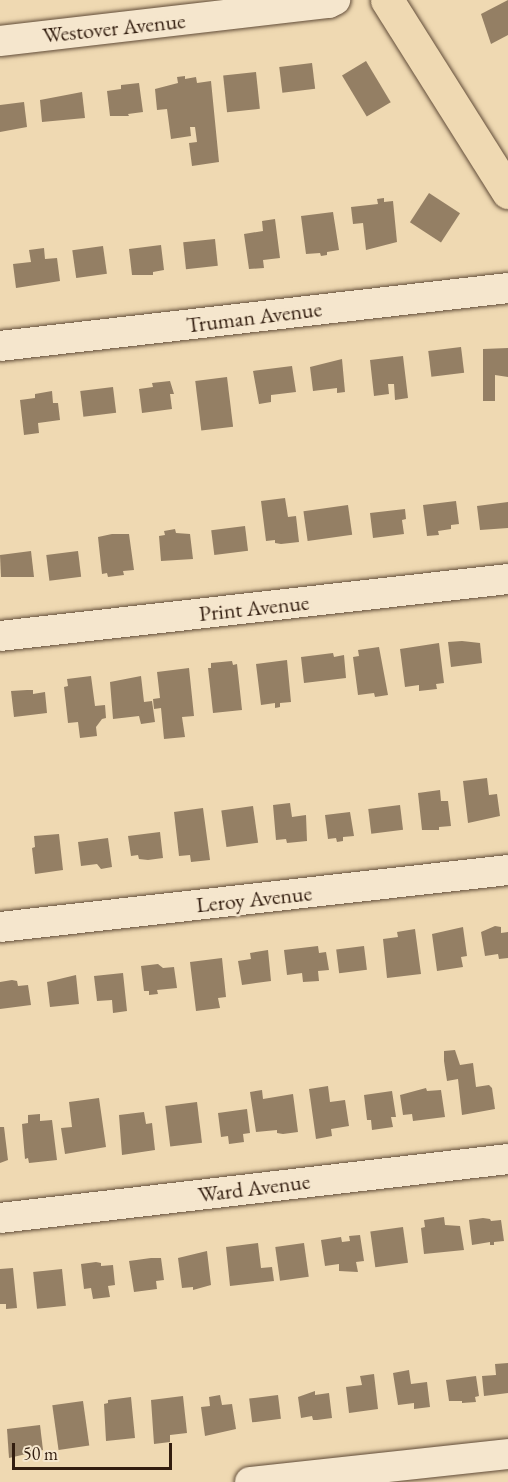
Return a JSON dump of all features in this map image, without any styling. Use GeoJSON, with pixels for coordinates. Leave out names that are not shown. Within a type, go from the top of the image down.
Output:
{"type":"FeatureCollection","features":[{"type":"Feature","properties":{"kind":"main road"},"geometry":{"type":"LineString","coordinates":[[387,0],[508,192]]}},
{"type":"Feature","properties":{"kind":"street","name":"Westover Avenue"},"geometry":{"type":"LineString","coordinates":[[0,41],[329,3],[335,0]]}},
{"type":"Feature","properties":{"kind":"street","name":"Truman Avenue"},"geometry":{"type":"LineString","coordinates":[[0,346],[508,288]]}},
{"type":"Feature","properties":{"kind":"street","name":"Print Avenue"},"geometry":{"type":"LineString","coordinates":[[0,636],[508,579]]}},
{"type":"Feature","properties":{"kind":"street","name":"Leroy Avenue"},"geometry":{"type":"LineString","coordinates":[[0,927],[508,870]]}},
{"type":"Feature","properties":{"kind":"street","name":"Ward Avenue"},"geometry":{"type":"LineString","coordinates":[[0,1218],[508,1159]]}},
{"type":"Feature","properties":{"kind":"street"},"geometry":{"type":"LineString","coordinates":[[250,1482],[462,1471],[508,1454]]}},
{"type":"Feature","properties":{"kind":"building"},"geometry":{"type":"Polygon","coordinates":[[[508,0],[508,35],[491,44],[481,14],[508,0]]]}},
{"type":"Feature","properties":{"kind":"building"},"geometry":{"type":"Polygon","coordinates":[[[366,61],[391,102],[367,117],[342,75],[366,61]]]}},
{"type":"Feature","properties":{"kind":"building"},"geometry":{"type":"Polygon","coordinates":[[[312,63],[315,89],[282,93],[279,67],[312,63]]]}},
{"type":"Feature","properties":{"kind":"building"},"geometry":{"type":"Polygon","coordinates":[[[256,72],[260,109],[227,112],[223,75],[256,72]]]}},
{"type":"Feature","properties":{"kind":"building"},"geometry":{"type":"Polygon","coordinates":[[[185,76],[185,79],[196,77],[197,83],[211,81],[219,162],[192,166],[189,143],[197,142],[195,127],[190,127],[191,136],[171,139],[167,109],[157,110],[155,89],[178,83],[177,77],[185,76]]]}},
{"type":"Feature","properties":{"kind":"building"},"geometry":{"type":"Polygon","coordinates":[[[139,83],[143,112],[128,114],[129,116],[110,116],[107,91],[121,89],[121,85],[139,83]]]}},
{"type":"Feature","properties":{"kind":"building"},"geometry":{"type":"Polygon","coordinates":[[[82,92],[85,118],[42,122],[40,100],[82,92]]]}},
{"type":"Feature","properties":{"kind":"building"},"geometry":{"type":"Polygon","coordinates":[[[24,102],[27,127],[0,132],[0,105],[24,102]]]}},
{"type":"Feature","properties":{"kind":"building"},"geometry":{"type":"Polygon","coordinates":[[[429,193],[460,213],[441,243],[410,222],[429,193]]]}},
{"type":"Feature","properties":{"kind":"building"},"geometry":{"type":"Polygon","coordinates":[[[384,198],[384,202],[393,201],[397,242],[366,250],[363,223],[353,224],[351,207],[378,204],[377,199],[384,198]]]}},
{"type":"Feature","properties":{"kind":"building"},"geometry":{"type":"Polygon","coordinates":[[[333,212],[339,250],[327,252],[327,255],[321,256],[320,253],[306,254],[301,216],[333,212]]]}},
{"type":"Feature","properties":{"kind":"building"},"geometry":{"type":"Polygon","coordinates":[[[275,219],[280,258],[263,260],[264,268],[249,269],[244,234],[263,231],[262,221],[275,219]]]}},
{"type":"Feature","properties":{"kind":"building"},"geometry":{"type":"Polygon","coordinates":[[[215,239],[218,266],[186,269],[183,242],[215,239]]]}},
{"type":"Feature","properties":{"kind":"building"},"geometry":{"type":"Polygon","coordinates":[[[161,245],[164,270],[153,272],[153,275],[132,275],[129,249],[161,245]]]}},
{"type":"Feature","properties":{"kind":"building"},"geometry":{"type":"Polygon","coordinates":[[[103,246],[107,274],[76,278],[72,250],[103,246]]]}},
{"type":"Feature","properties":{"kind":"building"},"geometry":{"type":"Polygon","coordinates":[[[44,248],[45,259],[57,258],[60,281],[16,288],[13,264],[31,262],[29,250],[44,248]]]}},
{"type":"Feature","properties":{"kind":"building"},"geometry":{"type":"Polygon","coordinates":[[[461,347],[464,373],[431,377],[428,351],[461,347]]]}},
{"type":"Feature","properties":{"kind":"building"},"geometry":{"type":"Polygon","coordinates":[[[508,348],[508,377],[495,375],[495,401],[483,401],[483,349],[508,348]]]}},
{"type":"Feature","properties":{"kind":"building"},"geometry":{"type":"Polygon","coordinates":[[[403,356],[408,398],[395,400],[394,384],[388,384],[389,394],[374,396],[370,360],[403,356]]]}},
{"type":"Feature","properties":{"kind":"building"},"geometry":{"type":"Polygon","coordinates":[[[342,359],[345,392],[337,393],[337,388],[313,391],[310,367],[342,359]]]}},
{"type":"Feature","properties":{"kind":"building"},"geometry":{"type":"Polygon","coordinates":[[[292,366],[296,392],[271,395],[271,402],[259,404],[253,371],[292,366]]]}},
{"type":"Feature","properties":{"kind":"building"},"geometry":{"type":"Polygon","coordinates":[[[227,377],[233,427],[201,431],[195,381],[227,377]]]}},
{"type":"Feature","properties":{"kind":"building"},"geometry":{"type":"Polygon","coordinates":[[[170,381],[174,394],[170,394],[172,409],[142,413],[139,389],[153,387],[152,383],[170,381]]]}},
{"type":"Feature","properties":{"kind":"building"},"geometry":{"type":"Polygon","coordinates":[[[113,387],[116,413],[83,417],[80,391],[113,387]]]}},
{"type":"Feature","properties":{"kind":"building"},"geometry":{"type":"Polygon","coordinates":[[[52,391],[53,403],[58,403],[60,420],[38,423],[39,433],[24,435],[20,400],[35,398],[35,394],[52,391]]]}},
{"type":"Feature","properties":{"kind":"building"},"geometry":{"type":"Polygon","coordinates":[[[285,498],[288,517],[296,516],[299,542],[281,544],[275,543],[275,540],[266,541],[261,501],[285,498]]]}},
{"type":"Feature","properties":{"kind":"building"},"geometry":{"type":"Polygon","coordinates":[[[456,501],[459,524],[451,525],[451,529],[438,531],[439,535],[427,536],[423,505],[456,501]]]}},
{"type":"Feature","properties":{"kind":"building"},"geometry":{"type":"Polygon","coordinates":[[[508,502],[508,528],[480,530],[477,506],[508,502]]]}},
{"type":"Feature","properties":{"kind":"building"},"geometry":{"type":"Polygon","coordinates":[[[348,505],[352,535],[308,541],[303,511],[348,505]]]}},
{"type":"Feature","properties":{"kind":"building"},"geometry":{"type":"Polygon","coordinates":[[[405,509],[406,519],[402,520],[404,534],[373,538],[370,513],[405,509]]]}},
{"type":"Feature","properties":{"kind":"building"},"geometry":{"type":"Polygon","coordinates":[[[245,526],[248,551],[214,555],[211,530],[245,526]]]}},
{"type":"Feature","properties":{"kind":"building"},"geometry":{"type":"Polygon","coordinates":[[[175,529],[176,533],[190,534],[193,559],[161,561],[159,536],[165,535],[164,531],[175,529]]]}},
{"type":"Feature","properties":{"kind":"building"},"geometry":{"type":"Polygon","coordinates":[[[129,534],[134,570],[123,571],[124,575],[108,577],[107,573],[102,574],[98,537],[129,534]]]}},
{"type":"Feature","properties":{"kind":"building"},"geometry":{"type":"Polygon","coordinates":[[[31,551],[34,577],[1,577],[0,555],[31,551]]]}},
{"type":"Feature","properties":{"kind":"building"},"geometry":{"type":"Polygon","coordinates":[[[78,551],[81,577],[49,581],[46,555],[78,551]]]}},
{"type":"Feature","properties":{"kind":"building"},"geometry":{"type":"Polygon","coordinates":[[[448,642],[480,643],[482,663],[451,667],[448,642]]]}},
{"type":"Feature","properties":{"kind":"building"},"geometry":{"type":"Polygon","coordinates":[[[439,643],[444,683],[436,684],[437,689],[419,691],[419,685],[405,687],[400,649],[439,643]]]}},
{"type":"Feature","properties":{"kind":"building"},"geometry":{"type":"Polygon","coordinates":[[[379,647],[388,695],[375,697],[374,693],[358,695],[353,657],[359,656],[358,650],[379,647]]]}},
{"type":"Feature","properties":{"kind":"building"},"geometry":{"type":"Polygon","coordinates":[[[333,653],[334,657],[344,655],[346,678],[304,683],[301,657],[333,653]]]}},
{"type":"Feature","properties":{"kind":"building"},"geometry":{"type":"Polygon","coordinates":[[[287,660],[291,702],[280,703],[280,707],[275,708],[275,703],[261,705],[256,664],[287,660]]]}},
{"type":"Feature","properties":{"kind":"building"},"geometry":{"type":"Polygon","coordinates":[[[232,661],[233,665],[237,664],[242,710],[213,713],[208,668],[211,668],[211,663],[232,661]]]}},
{"type":"Feature","properties":{"kind":"building"},"geometry":{"type":"Polygon","coordinates":[[[189,668],[194,716],[182,717],[185,737],[164,739],[161,708],[154,709],[153,699],[160,698],[157,672],[189,668]]]}},
{"type":"Feature","properties":{"kind":"building"},"geometry":{"type":"Polygon","coordinates":[[[91,676],[95,706],[105,705],[106,718],[102,719],[96,727],[97,736],[80,738],[78,722],[68,723],[64,687],[68,686],[67,679],[91,676]]]}},
{"type":"Feature","properties":{"kind":"building"},"geometry":{"type":"Polygon","coordinates":[[[141,676],[144,702],[152,701],[155,722],[141,724],[139,716],[113,719],[110,682],[141,676]]]}},
{"type":"Feature","properties":{"kind":"building"},"geometry":{"type":"Polygon","coordinates":[[[33,690],[33,694],[45,692],[47,713],[14,717],[11,691],[33,690]]]}},
{"type":"Feature","properties":{"kind":"building"},"geometry":{"type":"Polygon","coordinates":[[[487,778],[489,795],[497,794],[500,816],[468,823],[463,781],[487,778]]]}},
{"type":"Feature","properties":{"kind":"building"},"geometry":{"type":"Polygon","coordinates":[[[440,790],[441,801],[448,801],[451,826],[439,827],[439,830],[422,830],[418,793],[440,790]]]}},
{"type":"Feature","properties":{"kind":"building"},"geometry":{"type":"Polygon","coordinates":[[[290,803],[292,817],[306,815],[307,841],[287,843],[286,839],[276,840],[273,805],[290,803]]]}},
{"type":"Feature","properties":{"kind":"building"},"geometry":{"type":"Polygon","coordinates":[[[400,805],[403,830],[371,834],[368,809],[400,805]]]}},
{"type":"Feature","properties":{"kind":"building"},"geometry":{"type":"Polygon","coordinates":[[[253,806],[258,843],[226,847],[221,810],[253,806]]]}},
{"type":"Feature","properties":{"kind":"building"},"geometry":{"type":"Polygon","coordinates":[[[203,808],[210,860],[191,862],[190,855],[179,856],[174,812],[203,808]]]}},
{"type":"Feature","properties":{"kind":"building"},"geometry":{"type":"Polygon","coordinates":[[[350,812],[354,836],[343,837],[343,841],[337,842],[336,838],[328,839],[325,815],[350,812]]]}},
{"type":"Feature","properties":{"kind":"building"},"geometry":{"type":"Polygon","coordinates":[[[160,832],[163,858],[148,860],[139,859],[138,855],[131,856],[128,836],[160,832]]]}},
{"type":"Feature","properties":{"kind":"building"},"geometry":{"type":"Polygon","coordinates":[[[59,834],[63,870],[35,874],[32,848],[35,847],[34,836],[59,834]]]}},
{"type":"Feature","properties":{"kind":"building"},"geometry":{"type":"Polygon","coordinates":[[[108,838],[112,867],[101,869],[97,864],[81,866],[78,842],[108,838]]]}},
{"type":"Feature","properties":{"kind":"building"},"geometry":{"type":"Polygon","coordinates":[[[495,926],[501,927],[501,933],[508,932],[508,958],[499,959],[498,954],[485,956],[481,932],[495,926]]]}},
{"type":"Feature","properties":{"kind":"building"},"geometry":{"type":"Polygon","coordinates":[[[463,927],[467,956],[461,957],[463,967],[437,971],[432,934],[463,927]]]}},
{"type":"Feature","properties":{"kind":"building"},"geometry":{"type":"Polygon","coordinates":[[[415,929],[421,974],[387,978],[383,939],[398,937],[397,932],[415,929]]]}},
{"type":"Feature","properties":{"kind":"building"},"geometry":{"type":"Polygon","coordinates":[[[318,946],[319,953],[326,952],[329,970],[318,971],[319,981],[303,982],[302,973],[287,975],[284,950],[318,946]]]}},
{"type":"Feature","properties":{"kind":"building"},"geometry":{"type":"Polygon","coordinates":[[[364,946],[367,970],[339,973],[336,949],[364,946]]]}},
{"type":"Feature","properties":{"kind":"building"},"geometry":{"type":"Polygon","coordinates":[[[268,950],[271,981],[242,985],[238,961],[251,959],[250,953],[268,950]]]}},
{"type":"Feature","properties":{"kind":"building"},"geometry":{"type":"Polygon","coordinates":[[[222,958],[226,997],[218,998],[220,1008],[196,1011],[190,962],[222,958]]]}},
{"type":"Feature","properties":{"kind":"building"},"geometry":{"type":"Polygon","coordinates":[[[158,964],[163,968],[174,967],[177,988],[157,990],[158,994],[149,995],[149,991],[144,991],[141,966],[158,964]]]}},
{"type":"Feature","properties":{"kind":"building"},"geometry":{"type":"Polygon","coordinates":[[[123,973],[127,1011],[113,1013],[112,1000],[97,1001],[94,976],[123,973]]]}},
{"type":"Feature","properties":{"kind":"building"},"geometry":{"type":"Polygon","coordinates":[[[76,975],[79,1004],[50,1007],[47,982],[76,975]]]}},
{"type":"Feature","properties":{"kind":"building"},"geometry":{"type":"Polygon","coordinates":[[[17,981],[18,986],[28,985],[31,1005],[0,1009],[0,982],[17,981]]]}},
{"type":"Feature","properties":{"kind":"building"},"geometry":{"type":"Polygon","coordinates":[[[455,1050],[460,1065],[473,1063],[476,1087],[489,1085],[492,1088],[495,1109],[462,1115],[458,1079],[447,1081],[444,1061],[444,1051],[455,1050]]]}},
{"type":"Feature","properties":{"kind":"building"},"geometry":{"type":"Polygon","coordinates":[[[328,1086],[330,1102],[345,1100],[349,1126],[331,1129],[332,1136],[316,1139],[309,1089],[328,1086]]]}},
{"type":"Feature","properties":{"kind":"building"},"geometry":{"type":"Polygon","coordinates":[[[426,1088],[427,1091],[441,1090],[445,1117],[413,1121],[412,1114],[403,1115],[400,1095],[426,1088]]]}},
{"type":"Feature","properties":{"kind":"building"},"geometry":{"type":"Polygon","coordinates":[[[262,1090],[263,1099],[293,1094],[298,1132],[283,1134],[277,1133],[277,1130],[256,1132],[250,1092],[262,1090]]]}},
{"type":"Feature","properties":{"kind":"building"},"geometry":{"type":"Polygon","coordinates":[[[392,1091],[396,1117],[391,1117],[393,1127],[372,1130],[371,1120],[367,1120],[364,1095],[392,1091]]]}},
{"type":"Feature","properties":{"kind":"building"},"geometry":{"type":"Polygon","coordinates":[[[99,1098],[106,1147],[65,1154],[61,1128],[72,1127],[69,1102],[99,1098]]]}},
{"type":"Feature","properties":{"kind":"building"},"geometry":{"type":"Polygon","coordinates":[[[197,1102],[202,1143],[170,1147],[165,1106],[197,1102]]]}},
{"type":"Feature","properties":{"kind":"building"},"geometry":{"type":"Polygon","coordinates":[[[247,1109],[250,1133],[243,1134],[244,1142],[229,1144],[228,1136],[221,1137],[218,1113],[247,1109]]]}},
{"type":"Feature","properties":{"kind":"building"},"geometry":{"type":"Polygon","coordinates":[[[144,1112],[146,1124],[152,1123],[155,1150],[122,1155],[119,1115],[144,1112]]]}},
{"type":"Feature","properties":{"kind":"building"},"geometry":{"type":"Polygon","coordinates":[[[40,1114],[40,1121],[52,1120],[57,1160],[29,1163],[28,1158],[25,1159],[22,1124],[28,1123],[28,1115],[40,1114]]]}},
{"type":"Feature","properties":{"kind":"building"},"geometry":{"type":"Polygon","coordinates":[[[0,1127],[4,1127],[8,1160],[0,1163],[0,1127]]]}},
{"type":"Feature","properties":{"kind":"building"},"geometry":{"type":"Polygon","coordinates":[[[444,1217],[445,1225],[460,1226],[464,1250],[424,1254],[421,1228],[425,1227],[424,1220],[444,1217]]]}},
{"type":"Feature","properties":{"kind":"building"},"geometry":{"type":"Polygon","coordinates":[[[483,1218],[491,1221],[501,1220],[504,1241],[494,1242],[494,1245],[490,1245],[490,1242],[472,1245],[469,1220],[483,1218]]]}},
{"type":"Feature","properties":{"kind":"building"},"geometry":{"type":"Polygon","coordinates":[[[403,1227],[408,1263],[375,1267],[370,1232],[403,1227]]]}},
{"type":"Feature","properties":{"kind":"building"},"geometry":{"type":"Polygon","coordinates":[[[360,1235],[364,1261],[356,1262],[358,1272],[339,1271],[339,1264],[325,1266],[321,1240],[341,1237],[342,1242],[350,1241],[349,1236],[360,1235]]]}},
{"type":"Feature","properties":{"kind":"building"},"geometry":{"type":"Polygon","coordinates":[[[258,1243],[261,1268],[272,1267],[274,1281],[230,1286],[226,1247],[258,1243]]]}},
{"type":"Feature","properties":{"kind":"building"},"geometry":{"type":"Polygon","coordinates":[[[304,1243],[309,1277],[280,1281],[275,1247],[304,1243]]]}},
{"type":"Feature","properties":{"kind":"building"},"geometry":{"type":"Polygon","coordinates":[[[207,1251],[211,1285],[193,1290],[193,1287],[182,1288],[178,1258],[207,1251]]]}},
{"type":"Feature","properties":{"kind":"building"},"geometry":{"type":"Polygon","coordinates":[[[161,1258],[164,1280],[156,1281],[157,1289],[134,1292],[129,1261],[161,1258]]]}},
{"type":"Feature","properties":{"kind":"building"},"geometry":{"type":"Polygon","coordinates":[[[101,1263],[101,1266],[113,1265],[115,1285],[108,1286],[110,1297],[93,1299],[91,1288],[84,1289],[81,1264],[101,1263]]]}},
{"type":"Feature","properties":{"kind":"building"},"geometry":{"type":"Polygon","coordinates":[[[13,1268],[17,1308],[6,1309],[6,1304],[0,1304],[0,1269],[13,1268]]]}},
{"type":"Feature","properties":{"kind":"building"},"geometry":{"type":"Polygon","coordinates":[[[62,1269],[66,1306],[37,1309],[33,1272],[62,1269]]]}},
{"type":"Feature","properties":{"kind":"building"},"geometry":{"type":"Polygon","coordinates":[[[508,1363],[508,1393],[484,1396],[482,1376],[496,1375],[495,1364],[508,1363]]]}},
{"type":"Feature","properties":{"kind":"building"},"geometry":{"type":"Polygon","coordinates":[[[409,1370],[411,1384],[427,1382],[430,1407],[414,1409],[414,1403],[398,1405],[393,1373],[409,1370]]]}},
{"type":"Feature","properties":{"kind":"building"},"geometry":{"type":"Polygon","coordinates":[[[374,1374],[378,1409],[349,1413],[346,1387],[362,1385],[360,1376],[374,1374]]]}},
{"type":"Feature","properties":{"kind":"building"},"geometry":{"type":"Polygon","coordinates":[[[476,1376],[479,1396],[475,1397],[476,1402],[449,1401],[446,1380],[476,1376]]]}},
{"type":"Feature","properties":{"kind":"building"},"geometry":{"type":"Polygon","coordinates":[[[315,1391],[315,1395],[329,1393],[332,1418],[313,1420],[312,1416],[301,1418],[298,1397],[315,1391]]]}},
{"type":"Feature","properties":{"kind":"building"},"geometry":{"type":"Polygon","coordinates":[[[220,1395],[222,1405],[232,1404],[236,1429],[205,1436],[201,1407],[210,1406],[209,1397],[220,1395]]]}},
{"type":"Feature","properties":{"kind":"building"},"geometry":{"type":"Polygon","coordinates":[[[278,1395],[281,1419],[252,1422],[249,1399],[278,1395]]]}},
{"type":"Feature","properties":{"kind":"building"},"geometry":{"type":"Polygon","coordinates":[[[183,1396],[187,1433],[170,1435],[170,1442],[154,1444],[151,1400],[183,1396]]]}},
{"type":"Feature","properties":{"kind":"building"},"geometry":{"type":"Polygon","coordinates":[[[131,1397],[135,1438],[106,1441],[104,1404],[108,1403],[108,1400],[131,1397]]]}},
{"type":"Feature","properties":{"kind":"building"},"geometry":{"type":"Polygon","coordinates":[[[83,1401],[89,1446],[59,1450],[52,1405],[83,1401]]]}},
{"type":"Feature","properties":{"kind":"building"},"geometry":{"type":"Polygon","coordinates":[[[40,1425],[43,1450],[9,1458],[7,1429],[40,1425]]]}}]}
